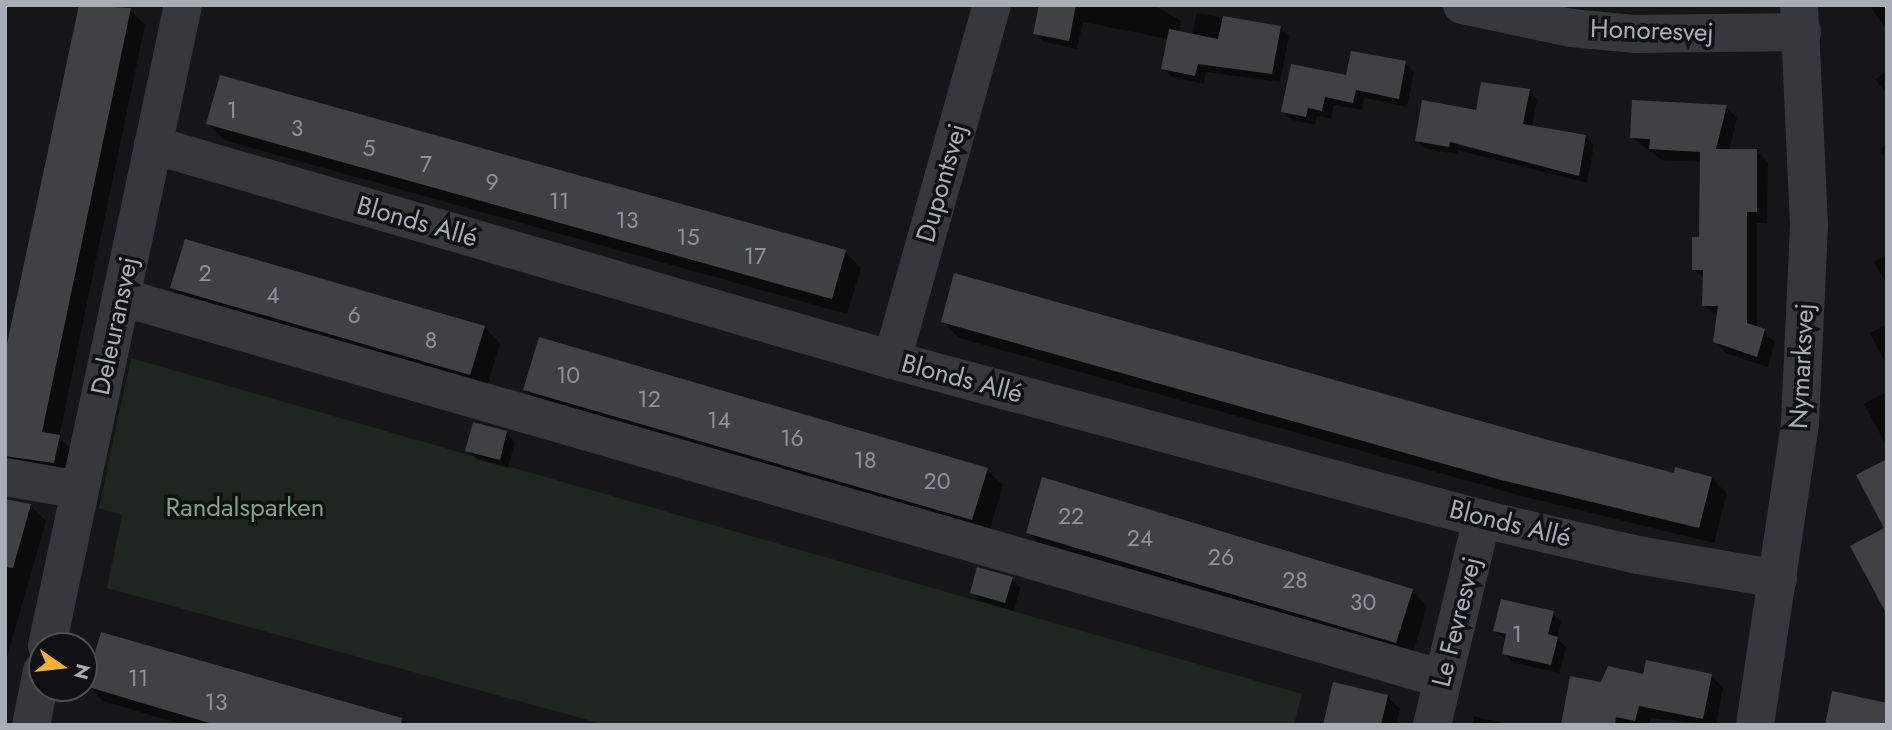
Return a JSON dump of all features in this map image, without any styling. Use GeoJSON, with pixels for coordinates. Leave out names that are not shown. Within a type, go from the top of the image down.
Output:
{"type":"FeatureCollection","features":[{"type":"Feature","properties":{"kind":"street","name":"Deleuransvej"},"geometry":{"type":"LineString","coordinates":[[50,632],[183,5]]}},
{"type":"Feature","properties":{"kind":"street","name":"Dupontsvej"},"geometry":{"type":"LineString","coordinates":[[892,360],[992,5]]}},
{"type":"Feature","properties":{"kind":"street","name":"Honoresvej"},"geometry":{"type":"LineString","coordinates":[[1462,5],[1571,28],[1634,34],[1801,18]]}},
{"type":"Feature","properties":{"kind":"street","name":"Nymarksvej"},"geometry":{"type":"LineString","coordinates":[[1755,725],[1800,423],[1809,239],[1801,18]]}},
{"type":"Feature","properties":{"kind":"street","name":"Blonds Allé"},"geometry":{"type":"LineString","coordinates":[[153,145],[892,360],[1482,519],[1638,555],[1778,579]]}},
{"type":"Feature","properties":{"kind":"street"},"geometry":{"type":"LineString","coordinates":[[121,297],[1443,678]]}},
{"type":"Feature","properties":{"kind":"street"},"geometry":{"type":"LineString","coordinates":[[5,477],[80,490]]}},
{"type":"Feature","properties":{"kind":"street","name":"Le Fevresvej"},"geometry":{"type":"LineString","coordinates":[[1432,725],[1482,519]]}},
{"type":"Feature","properties":{"kind":"street"},"geometry":{"type":"LineString","coordinates":[[31,725],[36,702]]}},
{"type":"Feature","properties":{"kind":"green space","name":"Randalsparken"},"geometry":{"type":"Polygon","coordinates":[[[131,358],[1302,694],[1294,725],[606,725],[107,588],[122,515],[99,508],[131,358]]]}},
{"type":"Feature","properties":{"kind":"building"},"geometry":{"type":"Polygon","coordinates":[[[79,5],[131,8],[42,432],[60,435],[54,463],[5,456],[5,353],[79,5]]]}},
{"type":"Feature","properties":{"kind":"building"},"geometry":{"type":"Polygon","coordinates":[[[1039,5],[1076,5],[1069,41],[1033,34],[1039,5]]]}},
{"type":"Feature","properties":{"kind":"building"},"geometry":{"type":"Polygon","coordinates":[[[1223,16],[1281,26],[1272,74],[1198,64],[1195,76],[1161,69],[1169,29],[1218,39],[1223,16]]]}},
{"type":"Feature","properties":{"kind":"building"},"geometry":{"type":"Polygon","coordinates":[[[1351,51],[1406,61],[1399,99],[1356,90],[1353,103],[1325,97],[1322,111],[1308,108],[1306,117],[1281,112],[1291,64],[1346,75],[1351,51]]]}},
{"type":"Feature","properties":{"kind":"building"},"geometry":{"type":"Polygon","coordinates":[[[220,75],[846,250],[832,299],[206,124],[220,75]]]}},
{"type":"Feature","properties":{"kind":"building"},"geometry":{"type":"Polygon","coordinates":[[[1481,82],[1530,89],[1523,124],[1586,135],[1579,176],[1450,142],[1449,147],[1415,141],[1422,100],[1476,110],[1481,82]]]}},
{"type":"Feature","properties":{"kind":"building"},"geometry":{"type":"Polygon","coordinates":[[[1632,100],[1727,105],[1716,149],[1757,149],[1757,212],[1747,212],[1747,323],[1765,329],[1757,357],[1713,342],[1718,306],[1702,306],[1703,270],[1692,270],[1692,237],[1699,237],[1700,152],[1649,149],[1650,139],[1630,138],[1632,100]]]}},
{"type":"Feature","properties":{"kind":"building"},"geometry":{"type":"Polygon","coordinates":[[[185,239],[485,326],[470,375],[170,288],[185,239]]]}},
{"type":"Feature","properties":{"kind":"building"},"geometry":{"type":"Polygon","coordinates":[[[954,273],[1541,438],[1674,473],[1675,467],[1712,477],[1699,528],[1501,480],[941,322],[954,273]]]}},
{"type":"Feature","properties":{"kind":"building"},"geometry":{"type":"Polygon","coordinates":[[[539,337],[988,468],[972,520],[523,390],[539,337]]]}},
{"type":"Feature","properties":{"kind":"building"},"geometry":{"type":"Polygon","coordinates":[[[473,422],[507,431],[500,460],[465,451],[473,422]]]}},
{"type":"Feature","properties":{"kind":"building"},"geometry":{"type":"Polygon","coordinates":[[[1887,459],[1887,615],[1850,546],[1884,528],[1856,475],[1887,459]]]}},
{"type":"Feature","properties":{"kind":"building"},"geometry":{"type":"Polygon","coordinates":[[[1042,477],[1413,589],[1396,643],[1026,533],[1042,477]]]}},
{"type":"Feature","properties":{"kind":"building"},"geometry":{"type":"Polygon","coordinates":[[[5,499],[31,504],[13,568],[5,567],[5,499]]]}},
{"type":"Feature","properties":{"kind":"building"},"geometry":{"type":"Polygon","coordinates":[[[977,567],[1013,577],[1005,603],[970,593],[977,567]]]}},
{"type":"Feature","properties":{"kind":"building"},"geometry":{"type":"Polygon","coordinates":[[[1501,599],[1554,611],[1548,634],[1558,637],[1551,665],[1502,654],[1506,634],[1493,631],[1501,599]]]}},
{"type":"Feature","properties":{"kind":"building"},"geometry":{"type":"Polygon","coordinates":[[[101,632],[402,718],[401,725],[216,725],[98,690],[98,642],[101,632]]]}},
{"type":"Feature","properties":{"kind":"building"},"geometry":{"type":"Polygon","coordinates":[[[1646,660],[1712,674],[1703,719],[1639,706],[1635,721],[1616,717],[1615,725],[1561,725],[1570,676],[1601,682],[1608,666],[1643,674],[1646,660]]]}},
{"type":"Feature","properties":{"kind":"building"},"geometry":{"type":"Polygon","coordinates":[[[1333,682],[1388,695],[1381,725],[1323,725],[1333,682]]]}},
{"type":"Feature","properties":{"kind":"building"},"geometry":{"type":"Polygon","coordinates":[[[1832,691],[1887,703],[1887,725],[1825,725],[1832,691]]]}}]}
